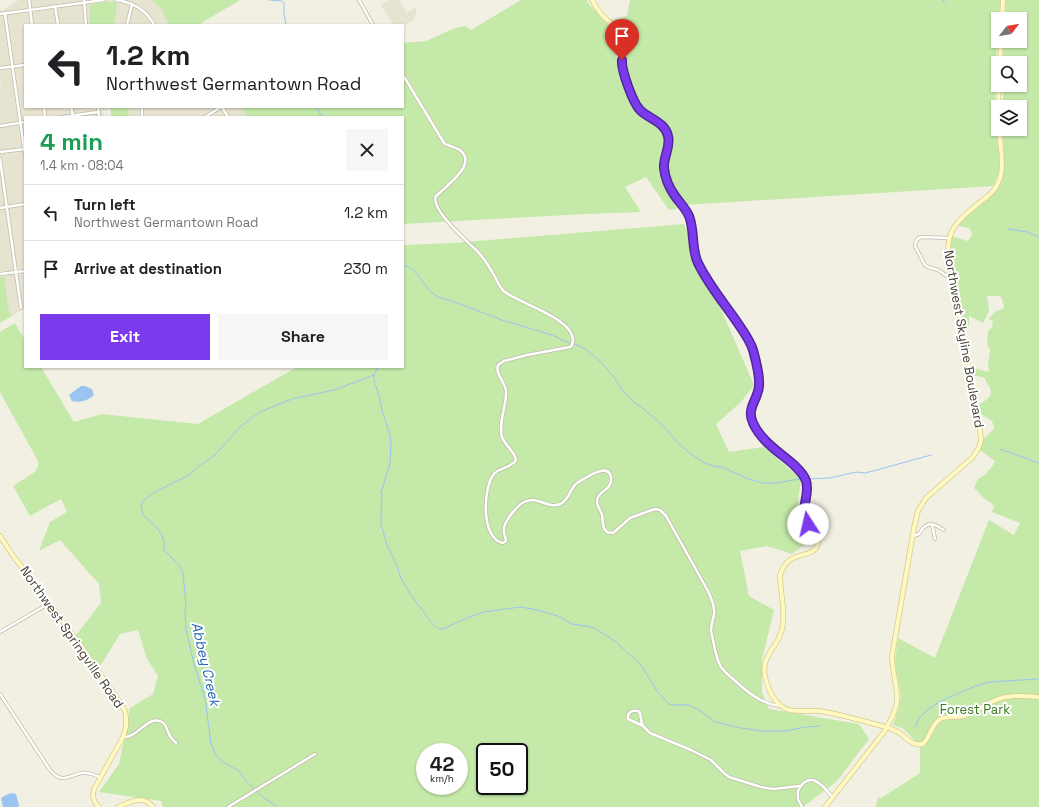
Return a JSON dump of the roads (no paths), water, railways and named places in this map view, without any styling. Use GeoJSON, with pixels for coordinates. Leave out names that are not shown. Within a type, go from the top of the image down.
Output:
{"type":"FeatureCollection","features":[{"type":"Feature","properties":{"kind":"main road"},"geometry":{"type":"LineString","coordinates":[[592,0],[602,15],[620,32],[623,37],[625,49],[622,60],[622,68],[637,106],[642,112],[662,125],[667,132],[669,139],[664,161],[665,172],[672,191],[686,211],[692,226],[694,248],[697,260],[752,346],[759,383],[758,392],[751,410],[753,422],[766,441],[798,469],[807,481],[804,515],[806,522],[817,536],[818,542],[817,546],[810,553],[788,561],[780,575],[784,619],[783,627],[764,667],[766,680],[774,699],[782,707],[793,711],[813,710],[887,728],[901,734],[914,744],[921,745],[927,740],[937,722],[943,718],[967,715],[1003,697],[1039,697]]}},
{"type":"Feature","properties":{"kind":"main road"},"geometry":{"type":"LineString","coordinates":[[1002,12],[1003,0]]}},
{"type":"Feature","properties":{"kind":"main road","name":"Northwest Skyline Boulevard"},"geometry":{"type":"LineString","coordinates":[[825,807],[887,728],[894,711],[898,698],[892,667],[892,656],[912,536],[918,511],[922,503],[931,493],[973,457],[981,440],[948,250],[949,238],[959,220],[992,193],[998,184],[1002,170],[1000,136]]}},
{"type":"Feature","properties":{"kind":"main road","name":"Northwest Springville Road"},"geometry":{"type":"LineString","coordinates":[[0,536],[14,557],[50,603],[125,711],[126,727],[123,737],[93,792],[94,800],[99,807]]}},
{"type":"Feature","properties":{"kind":"main road"},"geometry":{"type":"LineString","coordinates":[[118,807],[136,800],[142,800],[149,802],[153,807]]}},
{"type":"Feature","properties":{"kind":"street"},"geometry":{"type":"LineString","coordinates":[[29,0],[32,24]]}},
{"type":"Feature","properties":{"kind":"street"},"geometry":{"type":"LineString","coordinates":[[0,14],[84,1],[104,0]]}},
{"type":"Feature","properties":{"kind":"street"},"geometry":{"type":"LineString","coordinates":[[116,0],[132,4],[139,8],[150,18],[153,24]]}},
{"type":"Feature","properties":{"kind":"street"},"geometry":{"type":"LineString","coordinates":[[359,0],[373,24]]}},
{"type":"Feature","properties":{"kind":"street"},"geometry":{"type":"LineString","coordinates":[[84,1],[86,24]]}},
{"type":"Feature","properties":{"kind":"street"},"geometry":{"type":"LineString","coordinates":[[127,24],[132,4]]}},
{"type":"Feature","properties":{"kind":"street"},"geometry":{"type":"LineString","coordinates":[[55,6],[58,24]]}},
{"type":"Feature","properties":{"kind":"street"},"geometry":{"type":"LineString","coordinates":[[5,14],[24,144]]}},
{"type":"Feature","properties":{"kind":"street"},"geometry":{"type":"LineString","coordinates":[[0,68],[24,65]]}},
{"type":"Feature","properties":{"kind":"street"},"geometry":{"type":"LineString","coordinates":[[404,76],[444,143],[459,150],[464,155],[465,164],[462,172],[436,196],[435,203],[437,207],[454,228],[483,258],[504,291],[512,297],[557,319],[566,326],[573,339],[570,347],[527,355],[504,361],[498,365],[498,372],[504,383],[506,392],[501,420],[502,434],[505,443],[516,460],[512,465],[496,472],[491,478],[486,494],[485,504],[487,523],[490,530],[500,543],[503,543],[506,541],[504,528],[507,521],[517,508],[524,502],[531,500],[549,505],[561,504],[574,485],[602,470],[607,471],[610,473],[611,477],[609,485],[597,500],[605,530],[613,533],[630,518],[655,509],[663,512],[708,590],[713,602],[714,614],[711,631],[721,666],[749,693],[770,704],[782,707]]}},
{"type":"Feature","properties":{"kind":"street"},"geometry":{"type":"LineString","coordinates":[[98,108],[99,116]]}},
{"type":"Feature","properties":{"kind":"street"},"geometry":{"type":"LineString","coordinates":[[207,116],[220,108]]}},
{"type":"Feature","properties":{"kind":"street"},"geometry":{"type":"LineString","coordinates":[[72,116],[98,112]]}},
{"type":"Feature","properties":{"kind":"street"},"geometry":{"type":"LineString","coordinates":[[0,126],[24,122]]}},
{"type":"Feature","properties":{"kind":"street"},"geometry":{"type":"LineString","coordinates":[[0,152],[24,149]]}},
{"type":"Feature","properties":{"kind":"street"},"geometry":{"type":"LineString","coordinates":[[0,159],[22,308]]}},
{"type":"Feature","properties":{"kind":"street"},"geometry":{"type":"LineString","coordinates":[[0,208],[24,204]]}},
{"type":"Feature","properties":{"kind":"street"},"geometry":{"type":"LineString","coordinates":[[949,238],[920,237],[914,246],[928,267],[938,270],[953,280]]}},
{"type":"Feature","properties":{"kind":"street"},"geometry":{"type":"LineString","coordinates":[[0,274],[24,271]]}},
{"type":"Feature","properties":{"kind":"street"},"geometry":{"type":"LineString","coordinates":[[912,536],[919,534],[925,526],[929,524],[944,530]]}},
{"type":"Feature","properties":{"kind":"street"},"geometry":{"type":"LineString","coordinates":[[932,524],[935,539]]}},
{"type":"Feature","properties":{"kind":"street"},"geometry":{"type":"LineString","coordinates":[[0,632],[50,603]]}},
{"type":"Feature","properties":{"kind":"street"},"geometry":{"type":"LineString","coordinates":[[0,694],[1,698],[50,770],[56,776],[63,778],[87,773],[100,777]]}},
{"type":"Feature","properties":{"kind":"street"},"geometry":{"type":"LineString","coordinates":[[643,726],[628,719],[630,712],[638,711],[640,713],[640,721],[650,733],[711,760],[730,777],[761,787],[773,788],[800,786],[807,781],[815,780],[819,782],[832,797]]}},
{"type":"Feature","properties":{"kind":"street"},"geometry":{"type":"LineString","coordinates":[[123,737],[129,737],[152,721],[159,721],[164,724],[176,743]]}},
{"type":"Feature","properties":{"kind":"street"},"geometry":{"type":"LineString","coordinates":[[228,807],[315,754]]}},
{"type":"Feature","properties":{"kind":"street"},"geometry":{"type":"LineString","coordinates":[[800,786],[797,795],[802,807]]}},
{"type":"Feature","properties":{"kind":"water"},"geometry":{"type":"Polygon","coordinates":[[[81,386],[92,389],[94,395],[83,401],[72,401],[69,395],[81,386]]]}},
{"type":"Feature","properties":{"kind":"water"},"geometry":{"type":"Polygon","coordinates":[[[12,793],[16,794],[19,805],[18,807],[3,807],[1,798],[12,793]]]}},
{"type":"Feature","properties":{"kind":"waterway","name":"Abbey Creek"},"geometry":{"type":"LineString","coordinates":[[269,0],[282,1],[284,3],[286,24]]}},
{"type":"Feature","properties":{"kind":"waterway","name":"Abbey Creek"},"geometry":{"type":"LineString","coordinates":[[316,108],[322,116]]}},
{"type":"Feature","properties":{"kind":"waterway"},"geometry":{"type":"LineString","coordinates":[[1008,229],[1027,232],[1039,237]]}},
{"type":"Feature","properties":{"kind":"waterway"},"geometry":{"type":"LineString","coordinates":[[404,265],[411,268],[430,291],[438,297],[502,320],[552,335],[580,346],[588,351],[603,364],[623,391],[635,403],[651,415],[679,444],[705,463],[722,467],[746,478],[763,483],[776,483],[803,479]]}},
{"type":"Feature","properties":{"kind":"waterway"},"geometry":{"type":"LineString","coordinates":[[378,368],[374,375],[374,380],[390,435],[391,445],[390,463],[381,493],[381,524],[387,545],[401,578],[410,594],[428,619],[438,629],[443,629],[484,612],[521,607],[537,610],[558,616],[572,624],[594,628],[615,641],[641,665],[657,691],[669,704],[689,705],[702,712],[715,722],[761,731],[785,731],[820,726]]}},
{"type":"Feature","properties":{"kind":"waterway","name":"Abbey Creek"},"geometry":{"type":"LineString","coordinates":[[277,807],[260,795],[247,782],[239,771],[217,757],[211,744],[205,698],[194,664],[186,629],[186,605],[183,573],[179,565],[164,550],[162,535],[143,515],[141,506],[143,501],[153,493],[189,475],[200,465],[215,455],[241,426],[260,412],[292,399],[334,390],[374,375]]}},
{"type":"Feature","properties":{"kind":"waterway"},"geometry":{"type":"LineString","coordinates":[[1000,449],[1039,463]]}},
{"type":"Feature","properties":{"kind":"waterway"},"geometry":{"type":"LineString","coordinates":[[806,479],[830,478],[856,472],[865,473],[931,455]]}},
{"type":"Feature","properties":{"kind":"waterway"},"geometry":{"type":"LineString","coordinates":[[915,727],[919,718],[930,708],[941,701],[973,687],[989,682],[1039,679]]}},
{"type":"Feature","properties":{"kind":"park label","name":"Forest Park"},"geometry":{"type":"Point","coordinates":[975,709]}}]}
